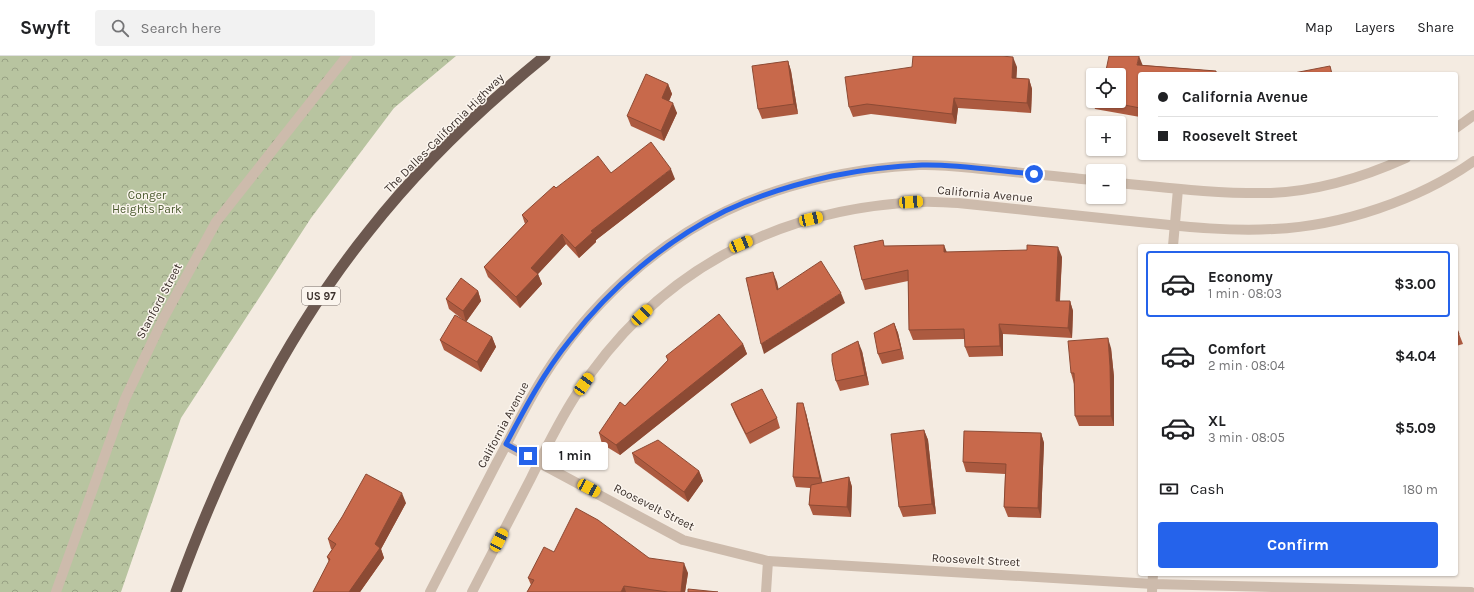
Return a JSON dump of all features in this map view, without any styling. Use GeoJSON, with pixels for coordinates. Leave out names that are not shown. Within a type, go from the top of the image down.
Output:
{"type":"FeatureCollection","features":[{"type":"Feature","properties":{"kind":"highway","name":"The Dalles-California Highway"},"geometry":{"type":"LineString","coordinates":[[176,592],[220,480],[254,410],[288,347],[326,288],[369,230],[420,172],[467,125],[516,80],[545,56]]}},
{"type":"Feature","properties":{"kind":"street","name":"Stanford Street"},"geometry":{"type":"LineString","coordinates":[[56,592],[125,399],[167,312],[216,222],[347,56]]}},
{"type":"Feature","properties":{"kind":"street"},"geometry":{"type":"LineString","coordinates":[[1458,127],[1474,115]]}},
{"type":"Feature","properties":{"kind":"street"},"geometry":{"type":"LineString","coordinates":[[1126,184],[1225,192],[1272,193],[1320,186],[1364,175],[1401,160]]}},
{"type":"Feature","properties":{"kind":"street","name":"California Avenue"},"geometry":{"type":"LineString","coordinates":[[472,592],[539,462],[576,395],[598,363],[651,306],[678,284],[741,244],[811,219],[888,204],[923,202],[1223,229],[1274,229],[1328,223],[1376,210],[1420,192],[1460,171],[1474,161]]}},
{"type":"Feature","properties":{"kind":"street","name":"California Avenue"},"geometry":{"type":"LineString","coordinates":[[430,592],[524,410],[545,375],[569,340],[598,307],[626,279],[656,254],[693,229],[726,211],[761,196],[801,183],[884,167],[922,165],[961,167],[1086,179]]}},
{"type":"Feature","properties":{"kind":"street"},"geometry":{"type":"LineString","coordinates":[[1173,244],[1178,188]]}},
{"type":"Feature","properties":{"kind":"street","name":"Roosevelt Street"},"geometry":{"type":"LineString","coordinates":[[506,444],[683,540],[768,561],[1153,583],[1471,592]]}},
{"type":"Feature","properties":{"kind":"street"},"geometry":{"type":"LineString","coordinates":[[766,592],[768,561]]}},
{"type":"Feature","properties":{"kind":"green space","name":"Conger Heights Park"},"geometry":{"type":"Polygon","coordinates":[[[0,56],[456,56],[394,108],[311,218],[181,418],[121,592],[0,592],[0,56]]]}},
{"type":"Feature","properties":{"kind":"building"},"geometry":{"type":"Polygon","coordinates":[[[913,56],[1013,57],[1012,78],[1029,79],[1027,103],[954,98],[952,114],[867,104],[849,107],[845,77],[912,67],[913,56]]]}},
{"type":"Feature","properties":{"kind":"building"},"geometry":{"type":"Polygon","coordinates":[[[1109,56],[1139,56],[1137,65],[1216,71],[1138,72],[1138,108],[1126,105],[1126,68],[1106,68],[1109,56]]]}},
{"type":"Feature","properties":{"kind":"building"},"geometry":{"type":"Polygon","coordinates":[[[788,61],[794,104],[758,109],[752,66],[788,61]]]}},
{"type":"Feature","properties":{"kind":"building"},"geometry":{"type":"Polygon","coordinates":[[[1330,66],[1332,72],[1299,72],[1330,66]]]}},
{"type":"Feature","properties":{"kind":"building"},"geometry":{"type":"Polygon","coordinates":[[[646,74],[668,84],[662,98],[673,103],[661,131],[627,116],[646,74]]]}},
{"type":"Feature","properties":{"kind":"building"},"geometry":{"type":"Polygon","coordinates":[[[651,142],[671,169],[591,231],[593,232],[575,248],[562,234],[531,268],[538,274],[516,297],[484,267],[528,221],[522,215],[554,186],[556,188],[598,156],[611,173],[651,142]]]}},
{"type":"Feature","properties":{"kind":"building"},"geometry":{"type":"Polygon","coordinates":[[[883,240],[884,246],[944,245],[944,252],[1027,250],[1027,245],[1058,247],[1056,301],[1070,301],[1068,328],[999,324],[1000,346],[965,347],[964,329],[909,330],[908,270],[862,280],[854,246],[883,240]]]}},
{"type":"Feature","properties":{"kind":"building"},"geometry":{"type":"Polygon","coordinates":[[[821,261],[841,293],[761,344],[746,278],[773,272],[777,290],[821,261]]]}},
{"type":"Feature","properties":{"kind":"building"},"geometry":{"type":"Polygon","coordinates":[[[461,278],[478,291],[463,311],[446,299],[461,278]]]}},
{"type":"Feature","properties":{"kind":"building"},"geometry":{"type":"Polygon","coordinates":[[[719,314],[743,344],[616,445],[599,433],[620,402],[625,406],[668,360],[666,356],[719,314]]]}},
{"type":"Feature","properties":{"kind":"building"},"geometry":{"type":"Polygon","coordinates":[[[455,315],[492,337],[477,362],[440,340],[455,315]]]}},
{"type":"Feature","properties":{"kind":"building"},"geometry":{"type":"Polygon","coordinates":[[[894,323],[901,349],[878,354],[874,333],[894,323]]]}},
{"type":"Feature","properties":{"kind":"building"},"geometry":{"type":"Polygon","coordinates":[[[1108,338],[1111,416],[1075,416],[1074,373],[1071,373],[1068,341],[1108,338]]]}},
{"type":"Feature","properties":{"kind":"building"},"geometry":{"type":"Polygon","coordinates":[[[858,341],[865,375],[836,381],[832,354],[858,341]]]}},
{"type":"Feature","properties":{"kind":"building"},"geometry":{"type":"Polygon","coordinates":[[[762,389],[777,418],[746,434],[731,404],[762,389]]]}},
{"type":"Feature","properties":{"kind":"building"},"geometry":{"type":"Polygon","coordinates":[[[797,403],[803,403],[820,478],[793,477],[797,403]]]}},
{"type":"Feature","properties":{"kind":"building"},"geometry":{"type":"Polygon","coordinates":[[[924,430],[932,504],[899,507],[891,434],[924,430]]]}},
{"type":"Feature","properties":{"kind":"building"},"geometry":{"type":"Polygon","coordinates":[[[964,431],[1041,433],[1038,508],[1004,507],[1006,464],[963,462],[964,431]]]}},
{"type":"Feature","properties":{"kind":"building"},"geometry":{"type":"Polygon","coordinates":[[[658,440],[699,471],[684,492],[632,453],[658,440]]]}},
{"type":"Feature","properties":{"kind":"building"},"geometry":{"type":"Polygon","coordinates":[[[366,474],[402,493],[375,544],[380,548],[349,592],[313,592],[330,559],[327,557],[336,544],[328,539],[366,474]]]}},
{"type":"Feature","properties":{"kind":"building"},"geometry":{"type":"Polygon","coordinates":[[[849,477],[847,507],[809,505],[811,485],[849,477]]]}},
{"type":"Feature","properties":{"kind":"building"},"geometry":{"type":"Polygon","coordinates":[[[576,508],[598,520],[649,558],[684,563],[681,592],[668,592],[624,586],[621,592],[527,592],[534,580],[528,578],[544,547],[554,552],[576,508]]]}},
{"type":"Feature","properties":{"kind":"building"},"geometry":{"type":"Polygon","coordinates":[[[688,589],[718,592],[688,592],[688,589]]]}},
{"type":"Feature","properties":{"kind":"route"},"geometry":{"type":"LineString","coordinates":[[528,456],[506,444],[545,375],[569,340],[598,307],[626,279],[656,254],[693,229],[726,211],[761,196],[801,183],[884,167],[922,165],[1034,174]]}}]}
